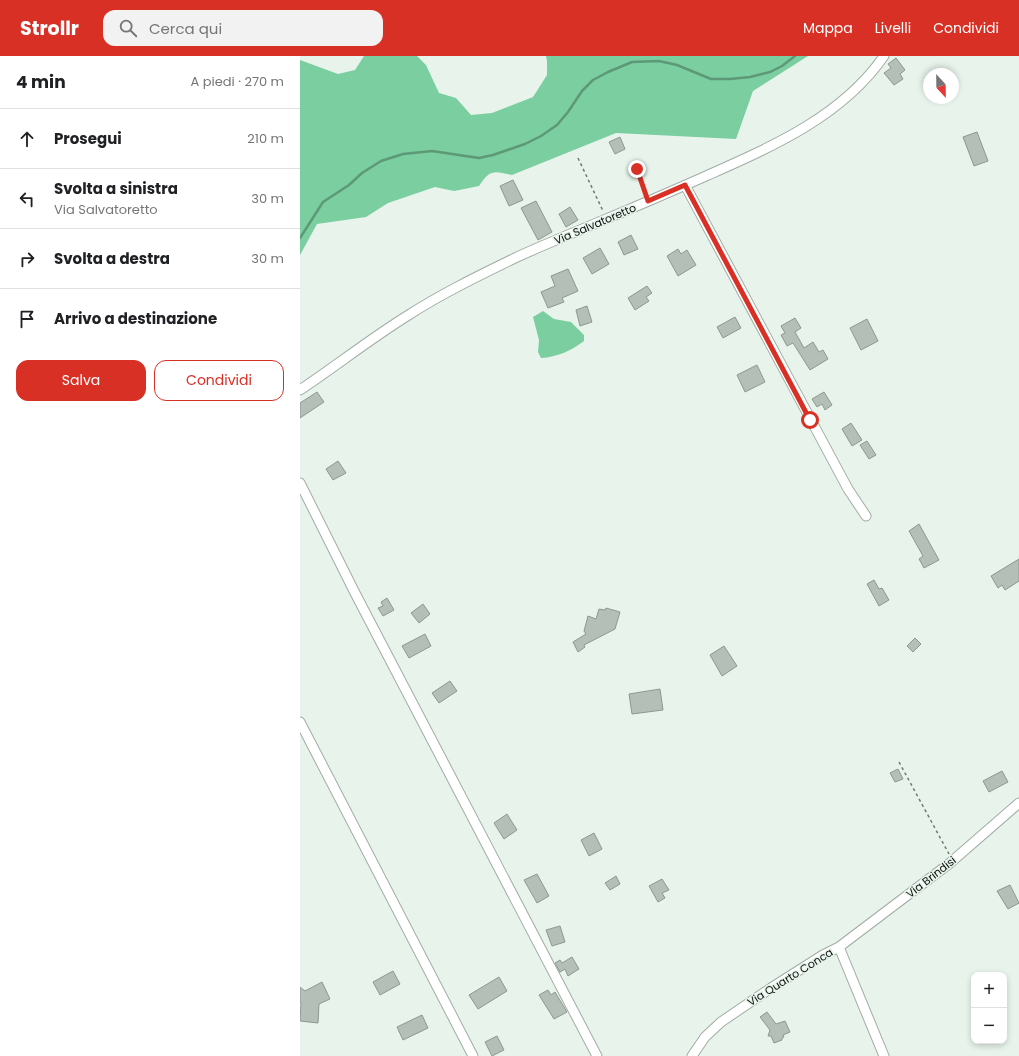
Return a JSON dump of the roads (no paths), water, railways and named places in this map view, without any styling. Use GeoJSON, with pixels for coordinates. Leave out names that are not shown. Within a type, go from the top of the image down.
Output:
{"type":"FeatureCollection","features":[{"type":"Feature","properties":{"kind":"street","name":"Via Salvatoretto"},"geometry":{"type":"LineString","coordinates":[[300,390],[385,330],[430,302],[522,255],[685,185],[794,134],[824,116],[853,92],[868,77],[884,56]]}},
{"type":"Feature","properties":{"kind":"street"},"geometry":{"type":"LineString","coordinates":[[685,185],[848,489],[866,516]]}},
{"type":"Feature","properties":{"kind":"street"},"geometry":{"type":"LineString","coordinates":[[300,483],[359,600],[597,1056]]}},
{"type":"Feature","properties":{"kind":"street"},"geometry":{"type":"LineString","coordinates":[[300,722],[473,1056]]}},
{"type":"Feature","properties":{"kind":"street","name":"Via Brindisi"},"geometry":{"type":"LineString","coordinates":[[839,947],[953,861],[1019,803]]}},
{"type":"Feature","properties":{"kind":"street","name":"Via Quarto Conca"},"geometry":{"type":"LineString","coordinates":[[692,1056],[705,1038],[721,1022],[777,983],[839,947],[884,1056]]}},
{"type":"Feature","properties":{"kind":"waterway"},"geometry":{"type":"LineString","coordinates":[[300,238],[323,202],[381,161],[403,154],[432,151],[479,158],[493,155],[525,144],[541,136],[557,125],[582,91],[593,80],[632,62],[659,61],[677,65],[711,79],[730,79],[750,77],[770,72],[782,66],[795,56]]}}]}
